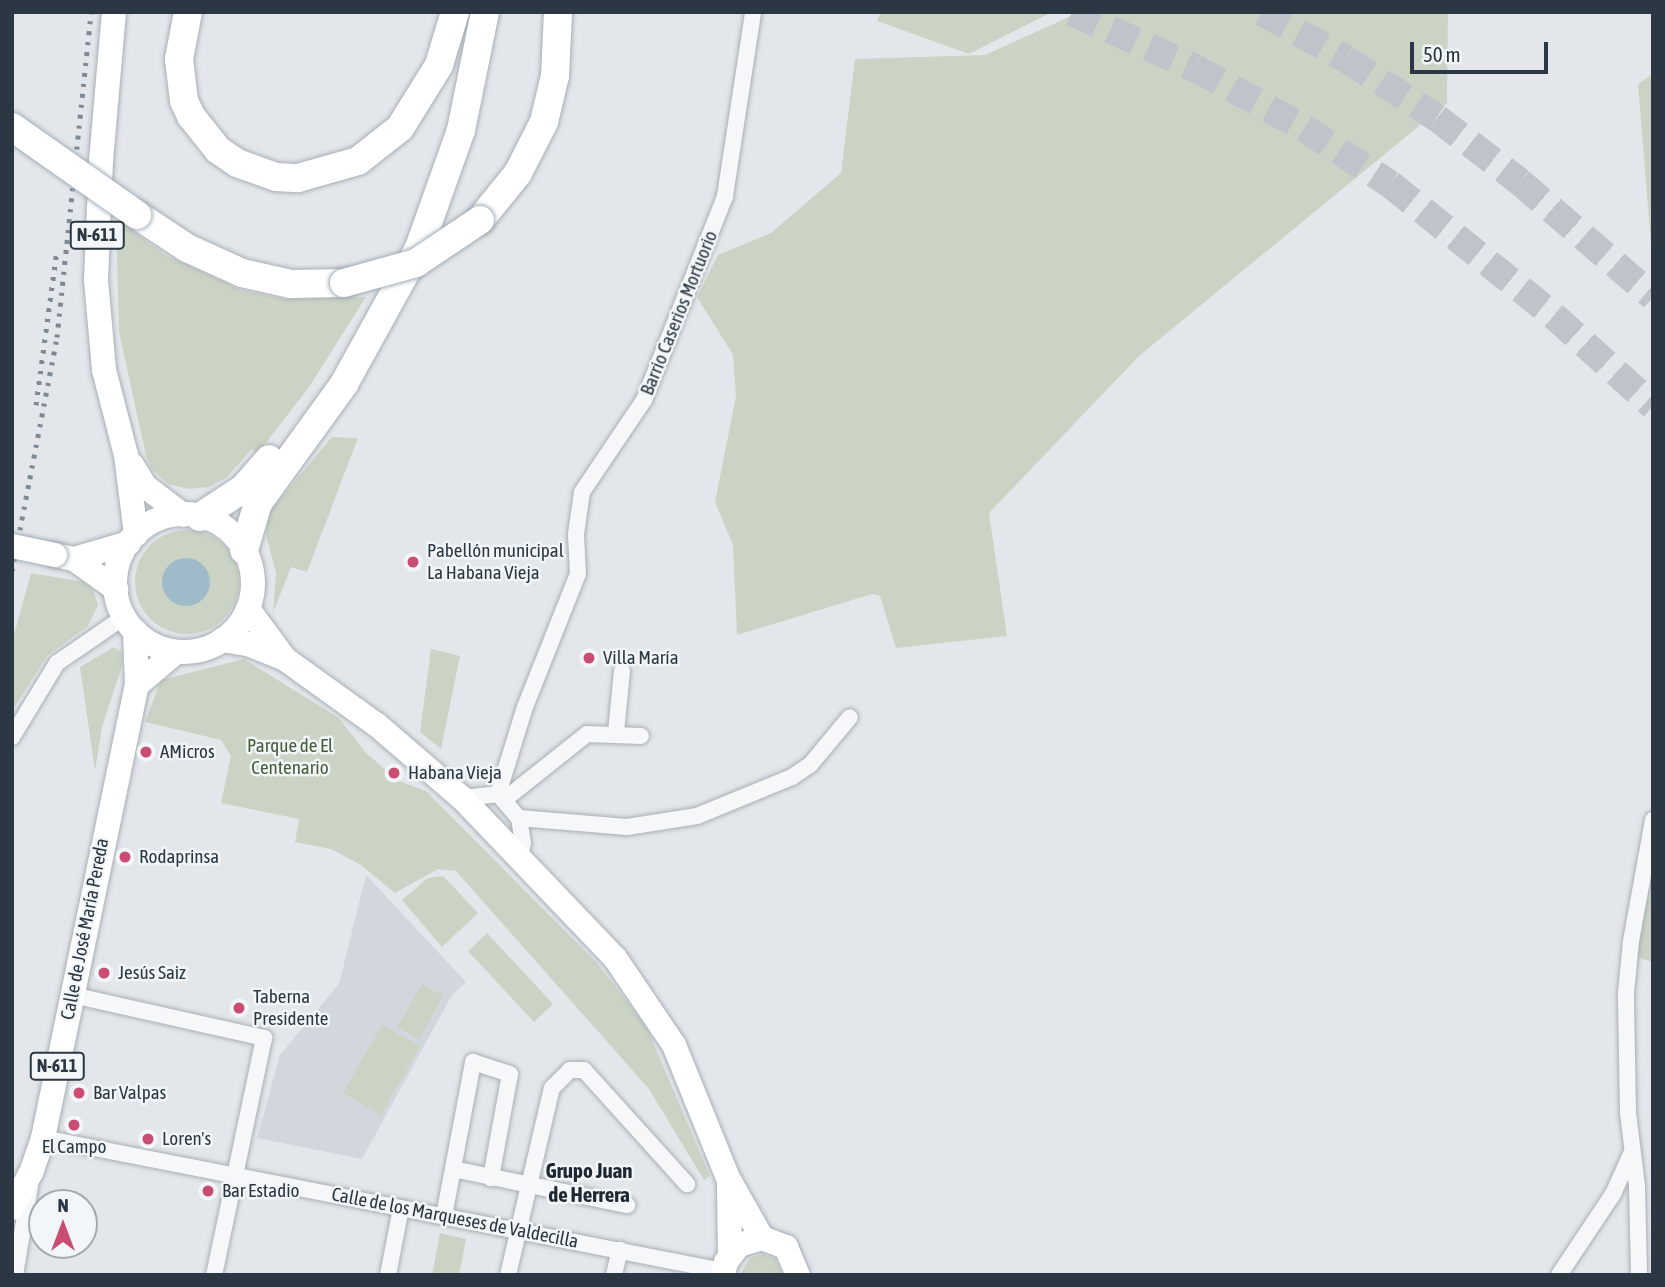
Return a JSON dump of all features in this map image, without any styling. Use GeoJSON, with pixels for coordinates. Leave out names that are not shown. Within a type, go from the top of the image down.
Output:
{"type":"FeatureCollection","features":[{"type":"Feature","properties":{"kind":"highway"},"geometry":{"type":"LineString","coordinates":[[188,12],[179,59],[184,101],[191,116],[218,150],[237,163],[276,177],[298,178],[339,170],[358,161],[400,128],[439,65],[455,12]]}},
{"type":"Feature","properties":{"kind":"highway"},"geometry":{"type":"LineString","coordinates":[[192,516],[244,488],[268,460],[333,370],[373,302],[419,205],[445,130],[461,78],[473,12]]}},
{"type":"Feature","properties":{"kind":"highway"},"geometry":{"type":"LineString","coordinates":[[244,550],[258,503],[344,384],[419,248],[461,130],[485,12]]}},
{"type":"Feature","properties":{"kind":"highway"},"geometry":{"type":"LineString","coordinates":[[12,127],[187,248],[242,273],[298,284],[344,283],[416,263],[480,220],[518,173],[544,122],[555,76],[558,12]]}},
{"type":"Feature","properties":{"kind":"main road","name":"N-611"},"geometry":{"type":"LineString","coordinates":[[114,12],[101,161],[96,280],[104,370],[126,455],[132,539],[117,568],[116,589],[130,624]]}},
{"type":"Feature","properties":{"kind":"main road","name":"N-611"},"geometry":{"type":"LineString","coordinates":[[126,455],[146,487],[192,516],[226,529],[244,550]]}},
{"type":"Feature","properties":{"kind":"main road"},"geometry":{"type":"LineString","coordinates":[[64,557],[132,539],[162,519],[192,516]]}},
{"type":"Feature","properties":{"kind":"main road"},"geometry":{"type":"LineString","coordinates":[[12,546],[64,557],[116,589]]}},
{"type":"Feature","properties":{"kind":"main road"},"geometry":{"type":"LineString","coordinates":[[130,624],[158,647],[176,652],[205,649],[222,640],[248,608],[253,579],[244,550]]}},
{"type":"Feature","properties":{"kind":"main road"},"geometry":{"type":"LineString","coordinates":[[248,608],[285,659]]}},
{"type":"Feature","properties":{"kind":"main road","name":"Calle de José María Pereda"},"geometry":{"type":"LineString","coordinates":[[12,1208],[32,1173],[43,1138],[137,685],[130,624]]}},
{"type":"Feature","properties":{"kind":"main road"},"geometry":{"type":"LineString","coordinates":[[222,640],[285,659],[357,708],[462,798],[606,949],[641,993],[686,1070],[728,1178],[762,1238]]}},
{"type":"Feature","properties":{"kind":"main road"},"geometry":{"type":"LineString","coordinates":[[137,685],[176,652]]}},
{"type":"Feature","properties":{"kind":"main road"},"geometry":{"type":"LineString","coordinates":[[725,1266],[728,1178]]}},
{"type":"Feature","properties":{"kind":"main road"},"geometry":{"type":"LineString","coordinates":[[725,1266],[739,1245],[762,1238],[786,1247],[798,1275]]}},
{"type":"Feature","properties":{"kind":"street","name":"Barrio Caserios Mortuorio"},"geometry":{"type":"LineString","coordinates":[[501,797],[526,707],[578,574],[576,534],[582,492],[644,400],[725,196],[753,12]]}},
{"type":"Feature","properties":{"kind":"street"},"geometry":{"type":"LineString","coordinates":[[12,737],[57,663],[130,624]]}},
{"type":"Feature","properties":{"kind":"street"},"geometry":{"type":"LineString","coordinates":[[616,732],[622,671]]}},
{"type":"Feature","properties":{"kind":"street"},"geometry":{"type":"LineString","coordinates":[[519,818],[627,827],[697,817],[792,777],[810,765],[850,717]]}},
{"type":"Feature","properties":{"kind":"street"},"geometry":{"type":"LineString","coordinates":[[462,798],[501,797],[587,734],[616,732],[641,736]]}},
{"type":"Feature","properties":{"kind":"street"},"geometry":{"type":"LineString","coordinates":[[501,797],[519,818],[523,843],[519,860]]}},
{"type":"Feature","properties":{"kind":"street"},"geometry":{"type":"LineString","coordinates":[[1639,1275],[1626,993],[1630,941],[1653,820]]}},
{"type":"Feature","properties":{"kind":"street"},"geometry":{"type":"LineString","coordinates":[[72,995],[264,1038],[214,1275]]}},
{"type":"Feature","properties":{"kind":"street"},"geometry":{"type":"LineString","coordinates":[[444,1216],[474,1062],[510,1074],[491,1178]]}},
{"type":"Feature","properties":{"kind":"street"},"geometry":{"type":"LineString","coordinates":[[508,1275],[552,1088],[570,1070],[583,1070],[687,1184]]}},
{"type":"Feature","properties":{"kind":"street","name":"Calle de los Marqueses de Valdecilla"},"geometry":{"type":"LineString","coordinates":[[43,1138],[620,1250],[725,1266]]}},
{"type":"Feature","properties":{"kind":"street"},"geometry":{"type":"LineString","coordinates":[[1559,1275],[1613,1194],[1632,1152]]}},
{"type":"Feature","properties":{"kind":"street"},"geometry":{"type":"LineString","coordinates":[[453,1169],[527,1187],[627,1205]]}},
{"type":"Feature","properties":{"kind":"street"},"geometry":{"type":"LineString","coordinates":[[15,1275],[32,1173]]}},
{"type":"Feature","properties":{"kind":"street"},"geometry":{"type":"LineString","coordinates":[[388,1275],[401,1208]]}},
{"type":"Feature","properties":{"kind":"street"},"geometry":{"type":"LineString","coordinates":[[614,1275],[620,1250]]}},
{"type":"Feature","properties":{"kind":"shaded area"},"geometry":{"type":"Polygon","coordinates":[[[366,875],[466,982],[452,995],[362,1159],[257,1138],[280,1055],[339,984],[366,875]]]}},
{"type":"Feature","properties":{"kind":"green space"},"geometry":{"type":"Polygon","coordinates":[[[881,12],[1052,12],[969,54],[877,21],[881,12]]]}},
{"type":"Feature","properties":{"kind":"green space"},"geometry":{"type":"Polygon","coordinates":[[[1080,12],[1448,12],[1447,103],[1139,356],[989,513],[1007,636],[896,648],[880,596],[872,594],[737,635],[733,545],[715,502],[736,396],[733,355],[697,297],[718,255],[771,233],[841,173],[855,59],[985,55],[1080,12]]]}},
{"type":"Feature","properties":{"kind":"green space"},"geometry":{"type":"Polygon","coordinates":[[[1653,74],[1653,269],[1638,84],[1653,74]]]}},
{"type":"Feature","properties":{"kind":"green space"},"geometry":{"type":"Polygon","coordinates":[[[116,219],[165,255],[241,290],[284,299],[366,297],[309,387],[258,453],[252,449],[227,477],[209,487],[189,489],[168,484],[152,469],[146,456],[119,332],[116,219]]]}},
{"type":"Feature","properties":{"kind":"green space"},"geometry":{"type":"Polygon","coordinates":[[[332,437],[358,438],[307,572],[291,567],[273,613],[276,573],[266,535],[268,513],[332,437]]]}},
{"type":"Feature","properties":{"kind":"green space"},"geometry":{"type":"Polygon","coordinates":[[[187,530],[207,534],[224,545],[235,562],[239,582],[235,602],[224,619],[207,630],[187,634],[167,630],[150,619],[139,602],[135,582],[139,562],[150,545],[167,534],[187,530]]]}},
{"type":"Feature","properties":{"kind":"green space"},"geometry":{"type":"Polygon","coordinates":[[[31,573],[84,582],[93,590],[98,605],[88,626],[47,656],[12,711],[12,642],[31,573]]]}},
{"type":"Feature","properties":{"kind":"green space"},"geometry":{"type":"Polygon","coordinates":[[[114,647],[122,653],[122,666],[102,727],[95,771],[80,667],[114,647]]]}},
{"type":"Feature","properties":{"kind":"green space"},"geometry":{"type":"Polygon","coordinates":[[[431,649],[460,656],[441,749],[420,732],[431,649]]]}},
{"type":"Feature","properties":{"kind":"green space","name":"Parque de El Centenario"},"geometry":{"type":"Polygon","coordinates":[[[244,659],[339,718],[366,753],[399,781],[426,791],[597,963],[646,1026],[710,1176],[704,1180],[649,1089],[456,871],[438,869],[395,893],[361,865],[331,849],[295,842],[299,819],[221,803],[231,756],[221,740],[145,722],[161,680],[244,659]]]}},
{"type":"Feature","properties":{"kind":"green space"},"geometry":{"type":"Polygon","coordinates":[[[1653,857],[1653,962],[1637,957],[1653,857]]]}},
{"type":"Feature","properties":{"kind":"green space"},"geometry":{"type":"Polygon","coordinates":[[[443,876],[478,913],[442,947],[402,900],[428,878],[443,876]]]}},
{"type":"Feature","properties":{"kind":"green space"},"geometry":{"type":"Polygon","coordinates":[[[487,933],[553,1004],[534,1022],[468,951],[487,933]]]}},
{"type":"Feature","properties":{"kind":"green space"},"geometry":{"type":"Polygon","coordinates":[[[422,984],[443,996],[419,1039],[397,1027],[422,984]]]}},
{"type":"Feature","properties":{"kind":"green space"},"geometry":{"type":"Polygon","coordinates":[[[382,1025],[420,1046],[381,1115],[343,1093],[382,1025]]]}},
{"type":"Feature","properties":{"kind":"green space"},"geometry":{"type":"Polygon","coordinates":[[[440,1233],[466,1239],[459,1275],[432,1275],[440,1233]]]}},
{"type":"Feature","properties":{"kind":"green space"},"geometry":{"type":"Polygon","coordinates":[[[763,1254],[775,1259],[783,1275],[740,1275],[750,1258],[763,1254]]]}},
{"type":"Feature","properties":{"kind":"water"},"geometry":{"type":"Polygon","coordinates":[[[186,558],[203,565],[210,582],[203,599],[186,606],[169,599],[162,582],[169,565],[186,558]]]}},
{"type":"Feature","properties":{"kind":"tunnel"},"geometry":{"type":"LineString","coordinates":[[1072,12],[1195,68],[1304,128],[1390,184],[1554,316],[1653,406]]}},
{"type":"Feature","properties":{"kind":"tunnel"},"geometry":{"type":"LineString","coordinates":[[1262,12],[1346,59],[1437,118],[1520,182],[1653,297]]}},
{"type":"Feature","properties":{"kind":"railway"},"geometry":{"type":"LineString","coordinates":[[12,571],[57,337],[91,12]]}},
{"type":"Feature","properties":{"kind":"railway"},"geometry":{"type":"LineString","coordinates":[[36,405],[57,249]]}},
{"type":"Feature","properties":{"kind":"place","name":"Pabellón municipal La Habana Vieja"},"geometry":{"type":"Point","coordinates":[413,562]}},
{"type":"Feature","properties":{"kind":"place","name":"Villa María"},"geometry":{"type":"Point","coordinates":[589,658]}},
{"type":"Feature","properties":{"kind":"place","name":"AMicros"},"geometry":{"type":"Point","coordinates":[146,752]}},
{"type":"Feature","properties":{"kind":"place","name":"Habana Vieja"},"geometry":{"type":"Point","coordinates":[394,773]}},
{"type":"Feature","properties":{"kind":"place","name":"Rodaprinsa"},"geometry":{"type":"Point","coordinates":[125,857]}},
{"type":"Feature","properties":{"kind":"place","name":"Jesús Saiz"},"geometry":{"type":"Point","coordinates":[104,973]}},
{"type":"Feature","properties":{"kind":"place","name":"Taberna Presidente"},"geometry":{"type":"Point","coordinates":[239,1008]}},
{"type":"Feature","properties":{"kind":"place","name":"Bar Valpas"},"geometry":{"type":"Point","coordinates":[79,1093]}},
{"type":"Feature","properties":{"kind":"place","name":"El Campo"},"geometry":{"type":"Point","coordinates":[74,1125]}},
{"type":"Feature","properties":{"kind":"place","name":"Loren's"},"geometry":{"type":"Point","coordinates":[148,1139]}},
{"type":"Feature","properties":{"kind":"place","name":"Bar Estadio"},"geometry":{"type":"Point","coordinates":[208,1191]}},
{"type":"Feature","properties":{"kind":"district","name":"Grupo Juan de Herrera"},"geometry":{"type":"Point","coordinates":[589,1182]}}]}
